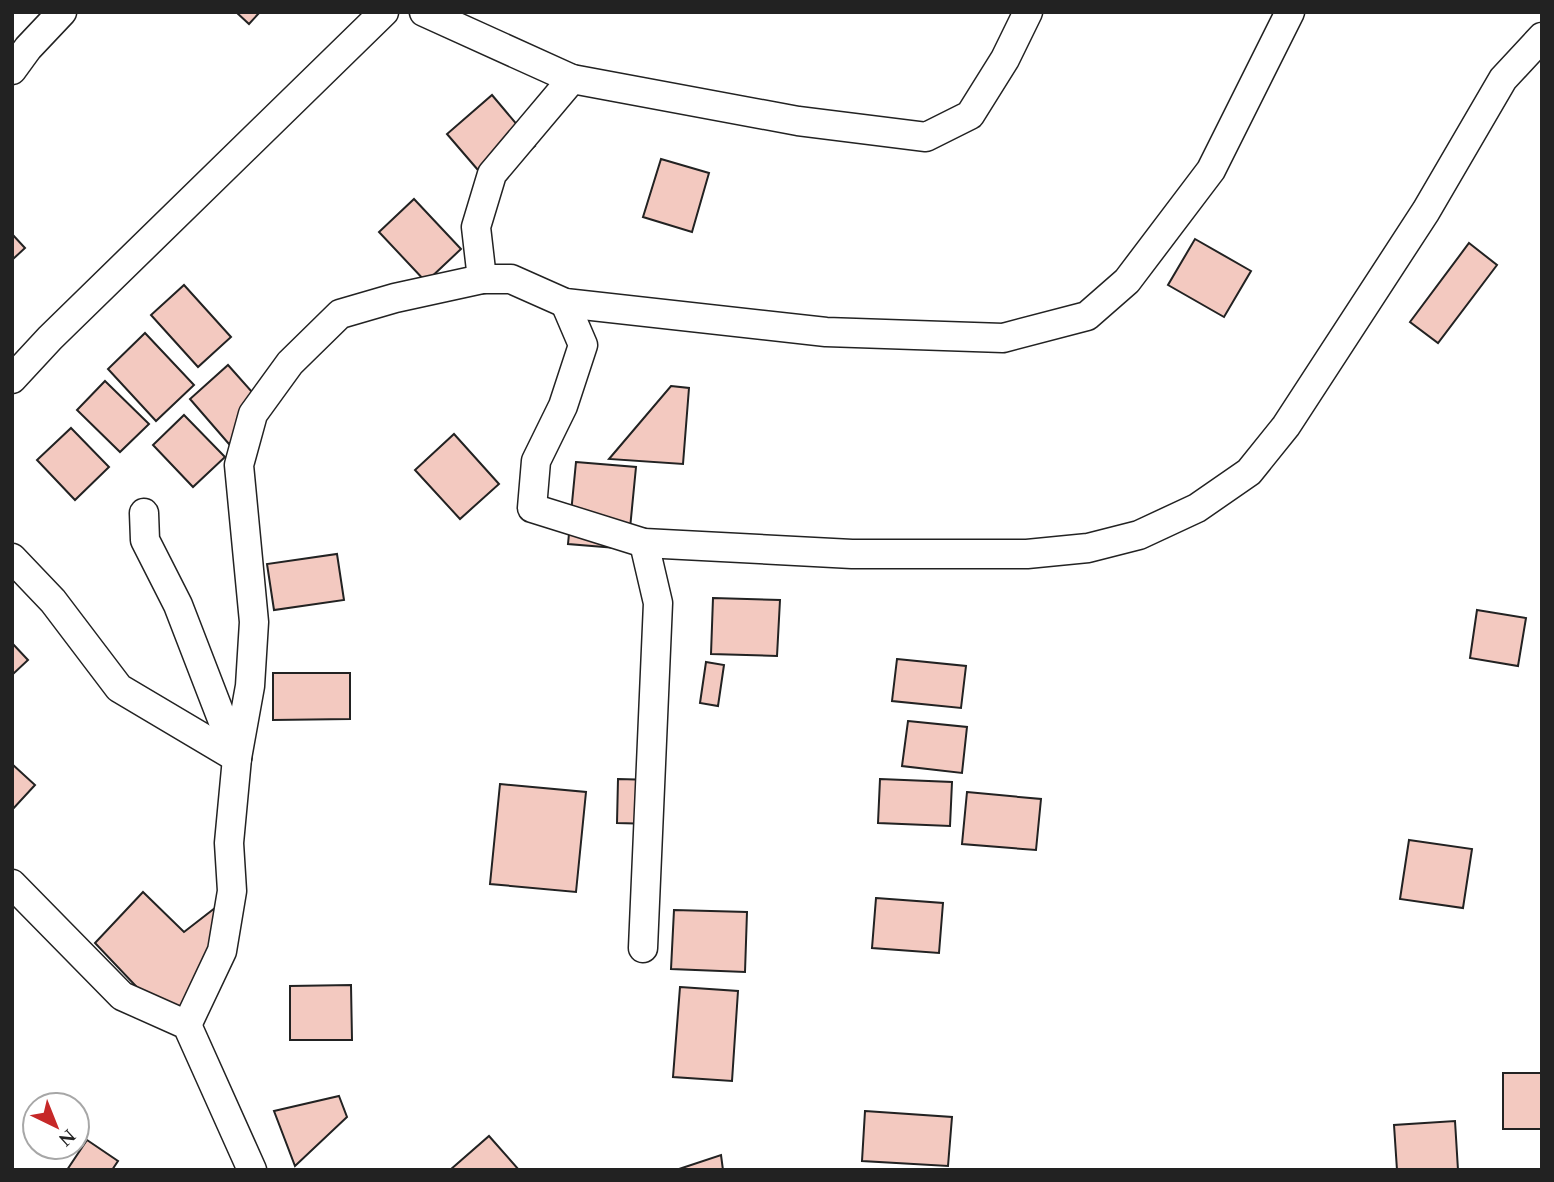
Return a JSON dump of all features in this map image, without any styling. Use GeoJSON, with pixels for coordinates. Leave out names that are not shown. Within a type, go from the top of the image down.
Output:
{"type":"FeatureCollection","features":[{"type":"Feature","properties":{"kind":"street"},"geometry":{"type":"LineString","coordinates":[[12,70],[28,48],[62,12]]}},
{"type":"Feature","properties":{"kind":"street"},"geometry":{"type":"LineString","coordinates":[[12,379],[50,338],[384,12]]}},
{"type":"Feature","properties":{"kind":"street"},"geometry":{"type":"LineString","coordinates":[[424,12],[572,79],[798,121],[926,137],[970,115],[1005,59],[1028,12]]}},
{"type":"Feature","properties":{"kind":"street"},"geometry":{"type":"LineString","coordinates":[[187,1025],[222,951],[232,891],[229,843],[237,758],[250,686],[254,622],[239,466],[253,414],[290,363],[340,314],[395,298],[482,279],[511,279],[565,303],[826,332],[1003,338],[1087,316],[1127,281],[1211,170],[1290,12]]}},
{"type":"Feature","properties":{"kind":"street"},"geometry":{"type":"LineString","coordinates":[[565,303],[583,345],[563,406],[536,461],[532,508],[644,543],[852,554],[1027,554],[1088,548],[1139,535],[1197,508],[1249,472],[1286,426],[1426,211],[1503,79],[1542,37]]}},
{"type":"Feature","properties":{"kind":"street"},"geometry":{"type":"LineString","coordinates":[[482,279],[476,227],[492,174],[572,79]]}},
{"type":"Feature","properties":{"kind":"street"},"geometry":{"type":"LineString","coordinates":[[144,513],[145,540],[178,604],[237,758]]}},
{"type":"Feature","properties":{"kind":"street"},"geometry":{"type":"LineString","coordinates":[[643,948],[658,603],[644,543]]}},
{"type":"Feature","properties":{"kind":"street"},"geometry":{"type":"LineString","coordinates":[[12,558],[53,601],[119,688],[237,758]]}},
{"type":"Feature","properties":{"kind":"street"},"geometry":{"type":"LineString","coordinates":[[12,884],[122,996],[187,1025],[252,1170]]}},
{"type":"Feature","properties":{"kind":"building"},"geometry":{"type":"Polygon","coordinates":[[[236,12],[260,12],[249,24],[236,12]]]}},
{"type":"Feature","properties":{"kind":"building"},"geometry":{"type":"Polygon","coordinates":[[[492,95],[535,146],[490,184],[447,134],[492,95]]]}},
{"type":"Feature","properties":{"kind":"building"},"geometry":{"type":"Polygon","coordinates":[[[661,159],[709,173],[692,232],[643,217],[661,159]]]}},
{"type":"Feature","properties":{"kind":"building"},"geometry":{"type":"Polygon","coordinates":[[[414,199],[461,249],[426,282],[379,232],[414,199]]]}},
{"type":"Feature","properties":{"kind":"building"},"geometry":{"type":"Polygon","coordinates":[[[12,234],[25,248],[12,260],[12,234]]]}},
{"type":"Feature","properties":{"kind":"building"},"geometry":{"type":"Polygon","coordinates":[[[1195,239],[1251,271],[1224,317],[1168,285],[1195,239]]]}},
{"type":"Feature","properties":{"kind":"building"},"geometry":{"type":"Polygon","coordinates":[[[1469,243],[1497,265],[1438,343],[1410,322],[1469,243]]]}},
{"type":"Feature","properties":{"kind":"building"},"geometry":{"type":"Polygon","coordinates":[[[184,285],[231,337],[198,367],[151,315],[184,285]]]}},
{"type":"Feature","properties":{"kind":"building"},"geometry":{"type":"Polygon","coordinates":[[[145,333],[194,385],[156,421],[108,369],[145,333]]]}},
{"type":"Feature","properties":{"kind":"building"},"geometry":{"type":"Polygon","coordinates":[[[228,365],[268,410],[229,444],[190,399],[228,365]]]}},
{"type":"Feature","properties":{"kind":"building"},"geometry":{"type":"Polygon","coordinates":[[[105,381],[149,424],[120,452],[77,410],[105,381]]]}},
{"type":"Feature","properties":{"kind":"building"},"geometry":{"type":"Polygon","coordinates":[[[671,386],[689,388],[683,464],[609,459],[671,386]]]}},
{"type":"Feature","properties":{"kind":"building"},"geometry":{"type":"Polygon","coordinates":[[[184,415],[225,457],[193,487],[153,445],[184,415]]]}},
{"type":"Feature","properties":{"kind":"building"},"geometry":{"type":"Polygon","coordinates":[[[71,428],[109,467],[75,500],[37,460],[71,428]]]}},
{"type":"Feature","properties":{"kind":"building"},"geometry":{"type":"Polygon","coordinates":[[[454,434],[499,484],[460,519],[415,470],[454,434]]]}},
{"type":"Feature","properties":{"kind":"building"},"geometry":{"type":"Polygon","coordinates":[[[576,462],[636,467],[628,549],[568,544],[576,462]]]}},
{"type":"Feature","properties":{"kind":"building"},"geometry":{"type":"Polygon","coordinates":[[[337,554],[344,600],[274,610],[267,564],[337,554]]]}},
{"type":"Feature","properties":{"kind":"building"},"geometry":{"type":"Polygon","coordinates":[[[713,598],[780,600],[777,656],[711,654],[713,598]]]}},
{"type":"Feature","properties":{"kind":"building"},"geometry":{"type":"Polygon","coordinates":[[[1477,610],[1526,618],[1518,666],[1470,658],[1477,610]]]}},
{"type":"Feature","properties":{"kind":"building"},"geometry":{"type":"Polygon","coordinates":[[[12,643],[28,660],[12,675],[12,643]]]}},
{"type":"Feature","properties":{"kind":"building"},"geometry":{"type":"Polygon","coordinates":[[[897,659],[966,666],[961,708],[892,701],[897,659]]]}},
{"type":"Feature","properties":{"kind":"building"},"geometry":{"type":"Polygon","coordinates":[[[706,662],[724,665],[718,706],[700,703],[706,662]]]}},
{"type":"Feature","properties":{"kind":"building"},"geometry":{"type":"Polygon","coordinates":[[[273,673],[350,673],[350,719],[273,720],[273,673]]]}},
{"type":"Feature","properties":{"kind":"building"},"geometry":{"type":"Polygon","coordinates":[[[908,721],[967,727],[962,773],[902,766],[908,721]]]}},
{"type":"Feature","properties":{"kind":"building"},"geometry":{"type":"Polygon","coordinates":[[[12,764],[35,785],[12,810],[12,764]]]}},
{"type":"Feature","properties":{"kind":"building"},"geometry":{"type":"Polygon","coordinates":[[[618,779],[654,780],[653,824],[617,823],[618,779]]]}},
{"type":"Feature","properties":{"kind":"building"},"geometry":{"type":"Polygon","coordinates":[[[880,779],[952,782],[950,826],[878,823],[880,779]]]}},
{"type":"Feature","properties":{"kind":"building"},"geometry":{"type":"Polygon","coordinates":[[[500,784],[586,792],[576,892],[490,884],[500,784]]]}},
{"type":"Feature","properties":{"kind":"building"},"geometry":{"type":"Polygon","coordinates":[[[967,792],[1041,799],[1036,850],[962,844],[967,792]]]}},
{"type":"Feature","properties":{"kind":"building"},"geometry":{"type":"Polygon","coordinates":[[[1409,840],[1472,849],[1463,908],[1400,899],[1409,840]]]}},
{"type":"Feature","properties":{"kind":"building"},"geometry":{"type":"Polygon","coordinates":[[[143,892],[184,932],[224,901],[215,978],[170,1022],[95,943],[143,892]]]}},
{"type":"Feature","properties":{"kind":"building"},"geometry":{"type":"Polygon","coordinates":[[[876,898],[943,903],[939,953],[872,948],[876,898]]]}},
{"type":"Feature","properties":{"kind":"building"},"geometry":{"type":"Polygon","coordinates":[[[674,910],[747,912],[745,972],[671,969],[674,910]]]}},
{"type":"Feature","properties":{"kind":"building"},"geometry":{"type":"Polygon","coordinates":[[[351,985],[352,1040],[290,1040],[290,986],[351,985]]]}},
{"type":"Feature","properties":{"kind":"building"},"geometry":{"type":"Polygon","coordinates":[[[680,987],[738,991],[732,1081],[673,1077],[680,987]]]}},
{"type":"Feature","properties":{"kind":"building"},"geometry":{"type":"Polygon","coordinates":[[[1503,1073],[1542,1073],[1542,1129],[1503,1129],[1503,1073]]]}},
{"type":"Feature","properties":{"kind":"building"},"geometry":{"type":"Polygon","coordinates":[[[339,1096],[347,1117],[295,1166],[274,1111],[339,1096]]]}},
{"type":"Feature","properties":{"kind":"building"},"geometry":{"type":"Polygon","coordinates":[[[865,1111],[952,1117],[948,1166],[862,1161],[865,1111]]]}},
{"type":"Feature","properties":{"kind":"building"},"geometry":{"type":"Polygon","coordinates":[[[1455,1121],[1458,1170],[1397,1170],[1394,1125],[1455,1121]]]}},
{"type":"Feature","properties":{"kind":"building"},"geometry":{"type":"Polygon","coordinates":[[[489,1136],[519,1170],[450,1170],[489,1136]]]}},
{"type":"Feature","properties":{"kind":"building"},"geometry":{"type":"Polygon","coordinates":[[[91,1143],[118,1161],[112,1170],[67,1170],[73,1161],[91,1161],[91,1143]]]}},
{"type":"Feature","properties":{"kind":"building"},"geometry":{"type":"Polygon","coordinates":[[[721,1155],[723,1170],[676,1170],[721,1155]]]}}]}
